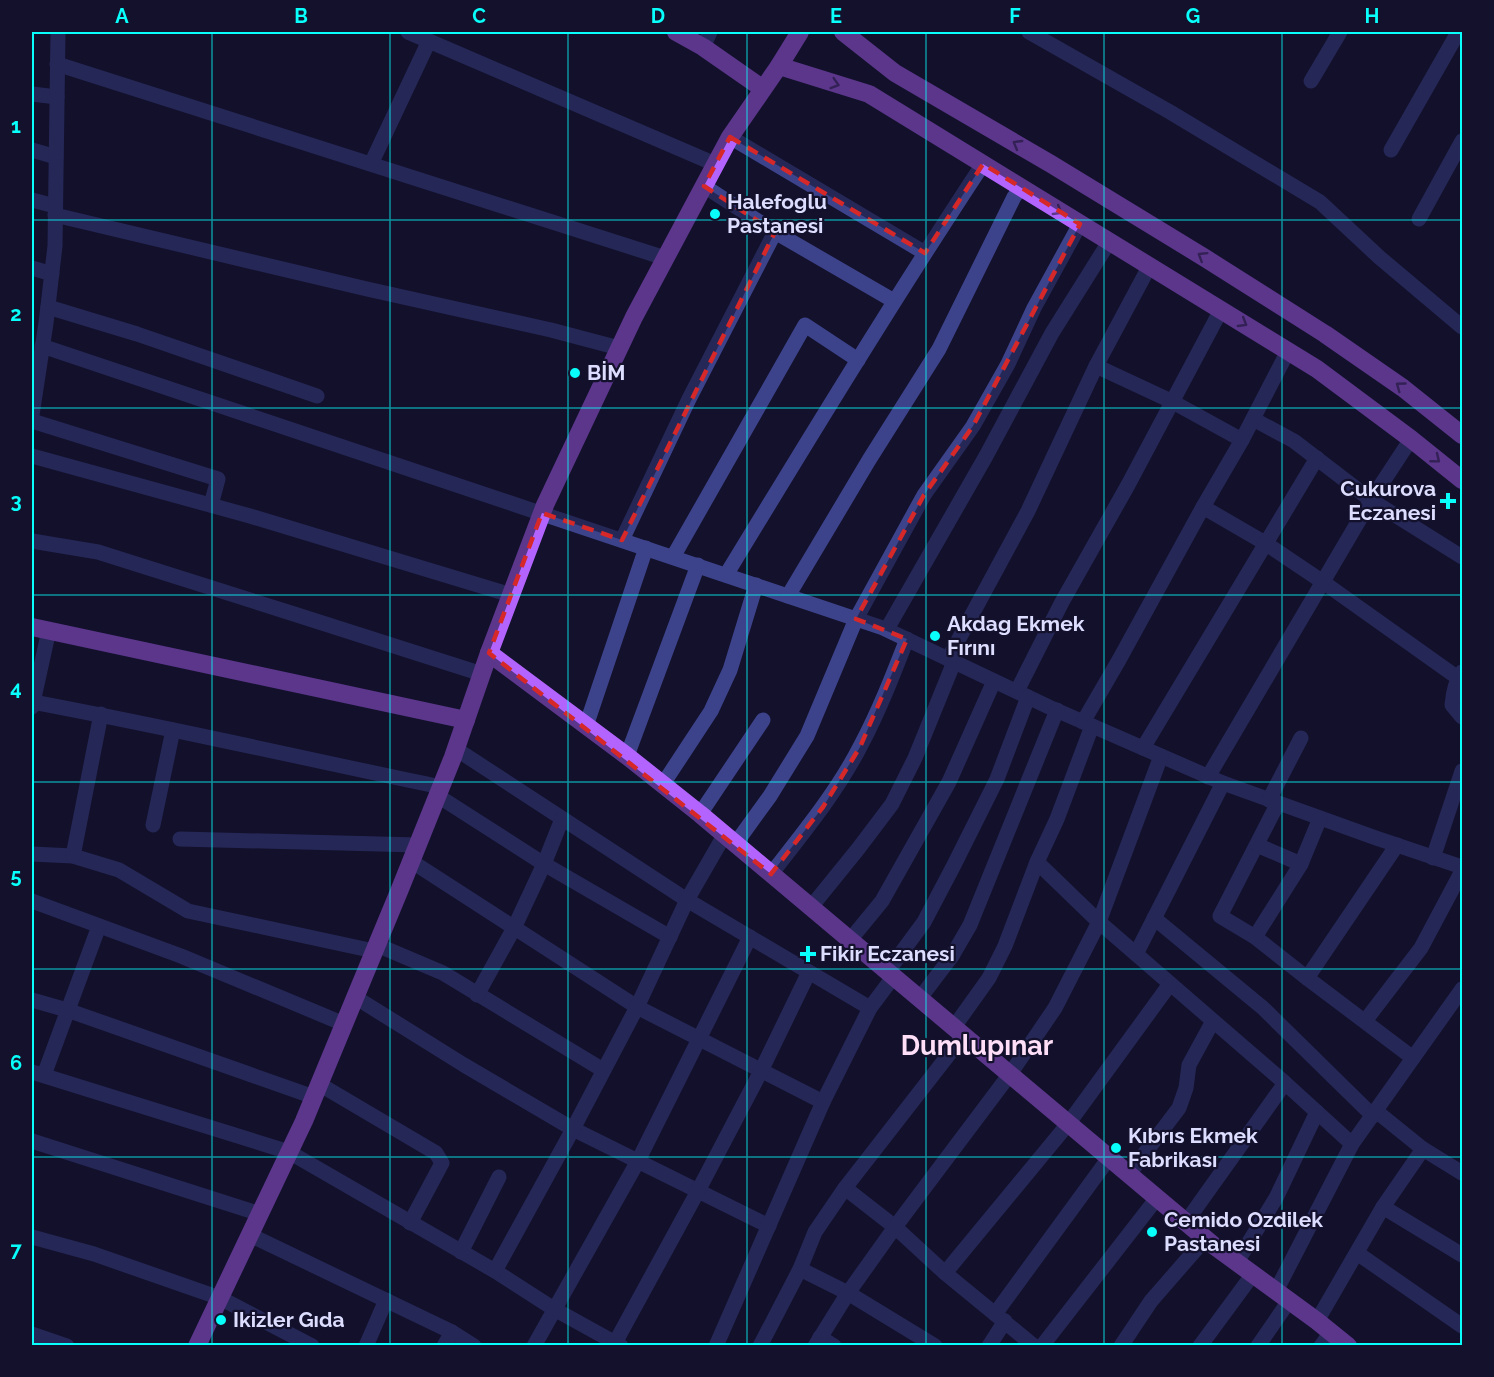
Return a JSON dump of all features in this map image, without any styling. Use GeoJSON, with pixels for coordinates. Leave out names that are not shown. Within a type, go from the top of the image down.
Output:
{"type":"FeatureCollection","features":[{"type":"Feature","properties":{"kind":"main road"},"geometry":{"type":"LineString","coordinates":[[676,32],[706,39],[762,88]]}},
{"type":"Feature","properties":{"kind":"main road"},"geometry":{"type":"LineString","coordinates":[[197,1346],[289,1152],[376,948],[440,791],[542,513],[619,348],[729,137],[800,32]]}},
{"type":"Feature","properties":{"kind":"main road"},"geometry":{"type":"LineString","coordinates":[[843,32],[895,73],[1051,164],[1325,334],[1403,388],[1462,435]]}},
{"type":"Feature","properties":{"kind":"main road"},"geometry":{"type":"LineString","coordinates":[[779,66],[869,94],[1317,369],[1411,438],[1462,480]]}},
{"type":"Feature","properties":{"kind":"main road"},"geometry":{"type":"LineString","coordinates":[[40,629],[466,720]]}},
{"type":"Feature","properties":{"kind":"main road"},"geometry":{"type":"LineString","coordinates":[[489,653],[663,784],[1205,1239],[1283,1296],[1323,1333],[1348,1346]]}},
{"type":"Feature","properties":{"kind":"street"},"geometry":{"type":"LineString","coordinates":[[32,414],[42,346],[39,321],[48,307],[55,246],[58,32]]}},
{"type":"Feature","properties":{"kind":"street"},"geometry":{"type":"LineString","coordinates":[[408,32],[715,164]]}},
{"type":"Feature","properties":{"kind":"street"},"geometry":{"type":"LineString","coordinates":[[1029,32],[1170,112],[1320,202],[1379,257],[1462,327]]}},
{"type":"Feature","properties":{"kind":"street"},"geometry":{"type":"LineString","coordinates":[[1311,81],[1340,32]]}},
{"type":"Feature","properties":{"kind":"street"},"geometry":{"type":"LineString","coordinates":[[1391,150],[1456,36]]}},
{"type":"Feature","properties":{"kind":"street"},"geometry":{"type":"LineString","coordinates":[[371,164],[429,41]]}},
{"type":"Feature","properties":{"kind":"street"},"geometry":{"type":"LineString","coordinates":[[57,64],[665,258]]}},
{"type":"Feature","properties":{"kind":"street"},"geometry":{"type":"LineString","coordinates":[[32,94],[57,97]]}},
{"type":"Feature","properties":{"kind":"street"},"geometry":{"type":"LineString","coordinates":[[729,137],[925,252]]}},
{"type":"Feature","properties":{"kind":"street"},"geometry":{"type":"LineString","coordinates":[[1419,219],[1462,141]]}},
{"type":"Feature","properties":{"kind":"street"},"geometry":{"type":"LineString","coordinates":[[32,150],[56,157]]}},
{"type":"Feature","properties":{"kind":"street"},"geometry":{"type":"LineString","coordinates":[[726,575],[894,301],[983,164]]}},
{"type":"Feature","properties":{"kind":"street"},"geometry":{"type":"LineString","coordinates":[[704,186],[775,232],[894,301]]}},
{"type":"Feature","properties":{"kind":"street"},"geometry":{"type":"LineString","coordinates":[[788,596],[939,348],[1014,197],[1021,188]]}},
{"type":"Feature","properties":{"kind":"street"},"geometry":{"type":"LineString","coordinates":[[32,200],[55,211],[368,289],[539,327],[619,348]]}},
{"type":"Feature","properties":{"kind":"street"},"geometry":{"type":"LineString","coordinates":[[495,1271],[637,1007],[687,900],[730,839],[770,796],[807,736],[856,619],[924,495],[973,426],[1008,364],[1034,308],[1080,224]]}},
{"type":"Feature","properties":{"kind":"street"},"geometry":{"type":"LineString","coordinates":[[622,540],[689,399],[775,232]]}},
{"type":"Feature","properties":{"kind":"street"},"geometry":{"type":"LineString","coordinates":[[887,629],[986,456],[1052,333],[1109,242]]}},
{"type":"Feature","properties":{"kind":"street"},"geometry":{"type":"LineString","coordinates":[[811,907],[892,804],[915,758],[951,660],[1028,511],[1096,366],[1149,267]]}},
{"type":"Feature","properties":{"kind":"street"},"geometry":{"type":"LineString","coordinates":[[32,268],[52,274]]}},
{"type":"Feature","properties":{"kind":"street"},"geometry":{"type":"LineString","coordinates":[[48,307],[137,334],[317,396]]}},
{"type":"Feature","properties":{"kind":"street"},"geometry":{"type":"LineString","coordinates":[[716,1346],[823,1102],[870,1008],[924,922],[997,779],[1022,694],[1062,602],[1128,485],[1221,310]]}},
{"type":"Feature","properties":{"kind":"street"},"geometry":{"type":"LineString","coordinates":[[673,557],[806,325],[858,360]]}},
{"type":"Feature","properties":{"kind":"street"},"geometry":{"type":"LineString","coordinates":[[42,346],[887,629],[1087,724],[1222,783],[1462,869],[1421,948],[1365,1021]]}},
{"type":"Feature","properties":{"kind":"street"},"geometry":{"type":"LineString","coordinates":[[760,1346],[800,1269],[815,1232],[959,1031],[989,978],[1005,946],[1037,862],[1057,819],[1087,724],[1119,660],[1242,440],[1288,351]]}},
{"type":"Feature","properties":{"kind":"street"},"geometry":{"type":"LineString","coordinates":[[1096,366],[1171,401],[1242,440]]}},
{"type":"Feature","properties":{"kind":"street"},"geometry":{"type":"LineString","coordinates":[[1253,419],[1294,441],[1371,500],[1462,557]]}},
{"type":"Feature","properties":{"kind":"street"},"geometry":{"type":"LineString","coordinates":[[32,421],[218,479],[211,505]]}},
{"type":"Feature","properties":{"kind":"street"},"geometry":{"type":"LineString","coordinates":[[1208,777],[1371,500],[1411,438]]}},
{"type":"Feature","properties":{"kind":"street"},"geometry":{"type":"LineString","coordinates":[[32,456],[250,516],[511,595]]}},
{"type":"Feature","properties":{"kind":"street"},"geometry":{"type":"LineString","coordinates":[[1143,748],[1317,458]]}},
{"type":"Feature","properties":{"kind":"street"},"geometry":{"type":"LineString","coordinates":[[1203,507],[1265,543],[1460,675],[1453,692],[1452,705],[1462,717]]}},
{"type":"Feature","properties":{"kind":"street"},"geometry":{"type":"LineString","coordinates":[[32,541],[98,552],[482,674]]}},
{"type":"Feature","properties":{"kind":"street"},"geometry":{"type":"LineString","coordinates":[[586,726],[646,548]]}},
{"type":"Feature","properties":{"kind":"street"},"geometry":{"type":"LineString","coordinates":[[627,756],[698,566]]}},
{"type":"Feature","properties":{"kind":"street"},"geometry":{"type":"LineString","coordinates":[[663,784],[711,711],[730,670],[756,585]]}},
{"type":"Feature","properties":{"kind":"street"},"geometry":{"type":"LineString","coordinates":[[40,629],[32,704],[101,714],[440,791],[544,864],[670,937]]}},
{"type":"Feature","properties":{"kind":"street"},"geometry":{"type":"LineString","coordinates":[[771,874],[823,807],[860,747],[907,639]]}},
{"type":"Feature","properties":{"kind":"street"},"geometry":{"type":"LineString","coordinates":[[850,940],[882,901],[949,782],[994,681]]}},
{"type":"Feature","properties":{"kind":"street"},"geometry":{"type":"LineString","coordinates":[[920,998],[952,956],[970,925],[1057,710]]}},
{"type":"Feature","properties":{"kind":"street"},"geometry":{"type":"LineString","coordinates":[[73,856],[101,714]]}},
{"type":"Feature","properties":{"kind":"street"},"geometry":{"type":"LineString","coordinates":[[700,814],[763,720]]}},
{"type":"Feature","properties":{"kind":"street"},"geometry":{"type":"LineString","coordinates":[[153,825],[173,730]]}},
{"type":"Feature","properties":{"kind":"street"},"geometry":{"type":"LineString","coordinates":[[1301,738],[1257,845],[1220,916],[1255,937],[1413,1058]]}},
{"type":"Feature","properties":{"kind":"street"},"geometry":{"type":"LineString","coordinates":[[456,749],[687,900],[870,1008]]}},
{"type":"Feature","properties":{"kind":"street"},"geometry":{"type":"LineString","coordinates":[[834,1346],[818,1341],[848,1293],[1010,1074],[1055,1008],[1099,922],[1161,756]]}},
{"type":"Feature","properties":{"kind":"street"},"geometry":{"type":"LineString","coordinates":[[1433,858],[1462,771]]}},
{"type":"Feature","properties":{"kind":"street"},"geometry":{"type":"LineString","coordinates":[[1136,954],[1222,783]]}},
{"type":"Feature","properties":{"kind":"street"},"geometry":{"type":"LineString","coordinates":[[1255,937],[1301,864],[1320,818]]}},
{"type":"Feature","properties":{"kind":"street"},"geometry":{"type":"LineString","coordinates":[[477,994],[514,928],[562,819]]}},
{"type":"Feature","properties":{"kind":"street"},"geometry":{"type":"LineString","coordinates":[[180,839],[415,853],[514,928],[637,1007],[823,1102]]}},
{"type":"Feature","properties":{"kind":"street"},"geometry":{"type":"LineString","coordinates":[[1257,845],[1301,864]]}},
{"type":"Feature","properties":{"kind":"street"},"geometry":{"type":"LineString","coordinates":[[1306,978],[1397,845]]}},
{"type":"Feature","properties":{"kind":"street"},"geometry":{"type":"LineString","coordinates":[[32,854],[73,856],[119,870],[188,911],[376,948],[443,973],[603,1070]]}},
{"type":"Feature","properties":{"kind":"street"},"geometry":{"type":"LineString","coordinates":[[1037,862],[1099,922],[1352,1144]]}},
{"type":"Feature","properties":{"kind":"street"},"geometry":{"type":"LineString","coordinates":[[32,901],[181,956],[344,1024]]}},
{"type":"Feature","properties":{"kind":"street"},"geometry":{"type":"LineString","coordinates":[[1154,918],[1263,1008],[1374,1113],[1423,1149],[1462,1173]]}},
{"type":"Feature","properties":{"kind":"street"},"geometry":{"type":"LineString","coordinates":[[99,926],[67,1010],[38,1073],[289,1152],[495,1271],[554,1309],[618,1344],[761,1071],[809,972]]}},
{"type":"Feature","properties":{"kind":"street"},"geometry":{"type":"LineString","coordinates":[[534,1346],[638,1161],[750,938]]}},
{"type":"Feature","properties":{"kind":"street"},"geometry":{"type":"LineString","coordinates":[[945,1273],[1068,1124],[1170,984]]}},
{"type":"Feature","properties":{"kind":"street"},"geometry":{"type":"LineString","coordinates":[[1258,1346],[1352,1144],[1462,989]]}},
{"type":"Feature","properties":{"kind":"street"},"geometry":{"type":"LineString","coordinates":[[355,998],[573,1129],[769,1226]]}},
{"type":"Feature","properties":{"kind":"street"},"geometry":{"type":"LineString","coordinates":[[32,1000],[316,1091],[436,1153],[442,1162],[410,1223]]}},
{"type":"Feature","properties":{"kind":"street"},"geometry":{"type":"LineString","coordinates":[[1129,1174],[1179,1108],[1189,1065],[1213,1021]]}},
{"type":"Feature","properties":{"kind":"street"},"geometry":{"type":"LineString","coordinates":[[1186,1222],[1284,1083]]}},
{"type":"Feature","properties":{"kind":"street"},"geometry":{"type":"LineString","coordinates":[[1237,1262],[1276,1198],[1317,1112]]}},
{"type":"Feature","properties":{"kind":"street"},"geometry":{"type":"LineString","coordinates":[[32,1141],[260,1214]]}},
{"type":"Feature","properties":{"kind":"street"},"geometry":{"type":"LineString","coordinates":[[1323,1333],[1357,1253],[1383,1207],[1423,1149]]}},
{"type":"Feature","properties":{"kind":"street"},"geometry":{"type":"LineString","coordinates":[[989,1346],[1000,1318],[1109,1158]]}},
{"type":"Feature","properties":{"kind":"street"},"geometry":{"type":"LineString","coordinates":[[461,1252],[499,1177]]}},
{"type":"Feature","properties":{"kind":"street"},"geometry":{"type":"LineString","coordinates":[[845,1188],[895,1227],[945,1273],[1034,1346]]}},
{"type":"Feature","properties":{"kind":"street"},"geometry":{"type":"LineString","coordinates":[[1042,1346],[1157,1198]]}},
{"type":"Feature","properties":{"kind":"street"},"geometry":{"type":"LineString","coordinates":[[1383,1207],[1462,1255]]}},
{"type":"Feature","properties":{"kind":"street"},"geometry":{"type":"LineString","coordinates":[[250,1235],[386,1300],[448,1339],[474,1346]]}},
{"type":"Feature","properties":{"kind":"street"},"geometry":{"type":"LineString","coordinates":[[32,1237],[94,1254],[220,1298],[312,1346]]}},
{"type":"Feature","properties":{"kind":"street"},"geometry":{"type":"LineString","coordinates":[[1121,1346],[1151,1302],[1205,1239]]}},
{"type":"Feature","properties":{"kind":"street"},"geometry":{"type":"LineString","coordinates":[[1357,1253],[1462,1326]]}},
{"type":"Feature","properties":{"kind":"street"},"geometry":{"type":"LineString","coordinates":[[800,1269],[848,1293],[934,1346]]}},
{"type":"Feature","properties":{"kind":"street"},"geometry":{"type":"LineString","coordinates":[[1200,1346],[1252,1274]]}},
{"type":"Feature","properties":{"kind":"street"},"geometry":{"type":"LineString","coordinates":[[366,1346],[386,1300]]}},
{"type":"Feature","properties":{"kind":"street"},"geometry":{"type":"LineString","coordinates":[[32,1334],[67,1346]]}},
{"type":"Feature","properties":{"kind":"highlighted area"},"geometry":{"type":"Polygon","coordinates":[[[730,137],[925,253],[983,164],[1080,224],[973,426],[924,495],[856,619],[907,639],[860,747],[823,807],[771,874],[489,653],[542,513],[622,540],[775,232],[704,186],[730,137]]]}},
{"type":"Feature","properties":{"kind":"place","name":"Halefoglu Pastanesi"},"geometry":{"type":"Point","coordinates":[715,214]}},
{"type":"Feature","properties":{"kind":"place","name":"BİM"},"geometry":{"type":"Point","coordinates":[575,373]}},
{"type":"Feature","properties":{"kind":"place","name":"Cukurova Eczanesi"},"geometry":{"type":"Point","coordinates":[1448,501]}},
{"type":"Feature","properties":{"kind":"place","name":"Akdag Ekmek Fırını"},"geometry":{"type":"Point","coordinates":[935,636]}},
{"type":"Feature","properties":{"kind":"place","name":"Fikir Eczanesi"},"geometry":{"type":"Point","coordinates":[808,954]}},
{"type":"Feature","properties":{"kind":"place","name":"Kıbrıs Ekmek Fabrikası"},"geometry":{"type":"Point","coordinates":[1116,1148]}},
{"type":"Feature","properties":{"kind":"place","name":"Cemido Ozdilek Pastanesi"},"geometry":{"type":"Point","coordinates":[1152,1232]}},
{"type":"Feature","properties":{"kind":"place","name":"Ikizler Gıda"},"geometry":{"type":"Point","coordinates":[221,1320]}},
{"type":"Feature","properties":{"kind":"district","name":"Dumlupınar"},"geometry":{"type":"Point","coordinates":[977,1046]}}]}
